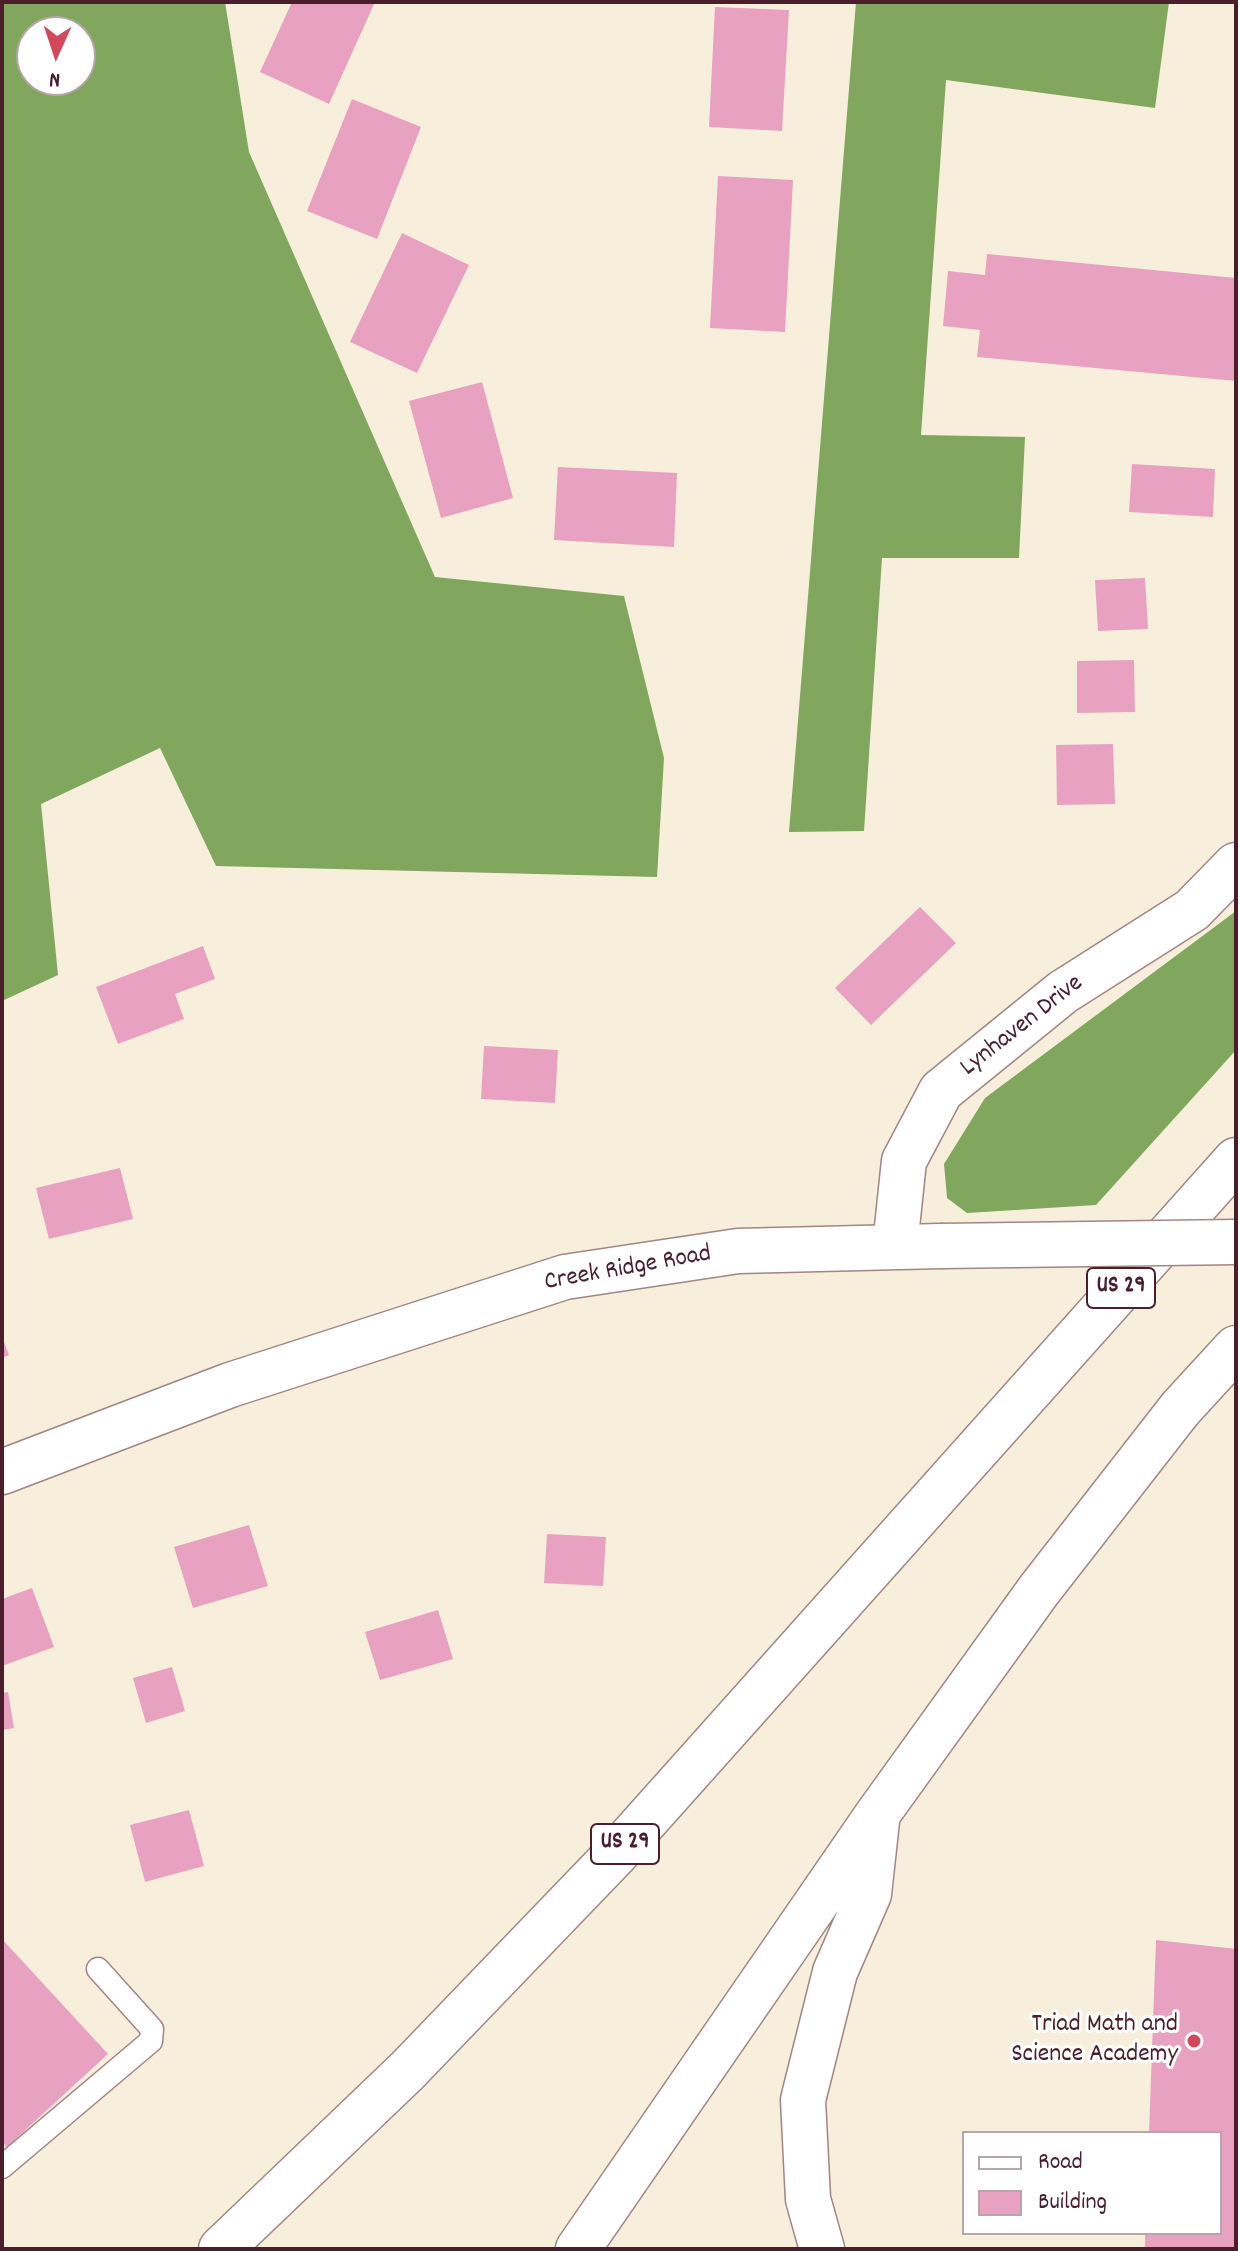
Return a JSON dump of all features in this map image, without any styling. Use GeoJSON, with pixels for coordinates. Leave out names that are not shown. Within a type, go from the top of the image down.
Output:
{"type":"FeatureCollection","features":[{"type":"Feature","properties":{"kind":"main road","name":"Lynhaven Drive"},"geometry":{"type":"LineString","coordinates":[[895,1246],[904,1161],[941,1091],[1063,992],[1192,910],[1236,865]]}},
{"type":"Feature","properties":{"kind":"main road","name":"US 29"},"geometry":{"type":"LineString","coordinates":[[221,2249],[407,2071],[614,1856],[1236,1160]]}},
{"type":"Feature","properties":{"kind":"main road","name":"Creek Ridge Road"},"geometry":{"type":"LineString","coordinates":[[2,1472],[230,1385],[565,1277],[738,1251],[1236,1242]]}},
{"type":"Feature","properties":{"kind":"main road"},"geometry":{"type":"LineString","coordinates":[[578,2249],[877,1815],[1039,1590],[1180,1409],[1236,1348]]}},
{"type":"Feature","properties":{"kind":"main road"},"geometry":{"type":"LineString","coordinates":[[822,2249],[808,2199],[803,2100],[835,1972],[869,1894],[877,1815]]}},
{"type":"Feature","properties":{"kind":"lane"},"geometry":{"type":"LineString","coordinates":[[2,2167],[151,2041],[152,2029],[98,1969]]}},
{"type":"Feature","properties":{"kind":"green space"},"geometry":{"type":"Polygon","coordinates":[[[2,2],[225,2],[249,152],[435,577],[624,596],[664,758],[657,877],[216,866],[160,748],[41,804],[58,975],[2,1001],[2,2]]]}},
{"type":"Feature","properties":{"kind":"green space"},"geometry":{"type":"Polygon","coordinates":[[[856,2],[1169,2],[1155,108],[946,80],[921,435],[1025,437],[1019,558],[882,558],[864,831],[789,832],[856,2]]]}},
{"type":"Feature","properties":{"kind":"green space"},"geometry":{"type":"Polygon","coordinates":[[[1236,911],[1236,1050],[1096,1205],[967,1213],[947,1198],[944,1164],[985,1098],[1236,911]]]}},
{"type":"Feature","properties":{"kind":"building"},"geometry":{"type":"Polygon","coordinates":[[[292,2],[375,2],[329,104],[260,72],[292,2]]]}},
{"type":"Feature","properties":{"kind":"building"},"geometry":{"type":"Polygon","coordinates":[[[715,7],[789,10],[782,131],[709,127],[715,7]]]}},
{"type":"Feature","properties":{"kind":"building"},"geometry":{"type":"Polygon","coordinates":[[[352,99],[421,127],[377,239],[307,211],[352,99]]]}},
{"type":"Feature","properties":{"kind":"building"},"geometry":{"type":"Polygon","coordinates":[[[718,176],[793,180],[785,332],[710,328],[718,176]]]}},
{"type":"Feature","properties":{"kind":"building"},"geometry":{"type":"Polygon","coordinates":[[[402,233],[469,265],[417,373],[350,342],[402,233]]]}},
{"type":"Feature","properties":{"kind":"building"},"geometry":{"type":"Polygon","coordinates":[[[987,254],[1236,278],[1236,381],[977,357],[980,330],[943,326],[948,271],[985,275],[987,254]]]}},
{"type":"Feature","properties":{"kind":"building"},"geometry":{"type":"Polygon","coordinates":[[[482,382],[513,498],[441,518],[409,401],[482,382]]]}},
{"type":"Feature","properties":{"kind":"building"},"geometry":{"type":"Polygon","coordinates":[[[1132,464],[1215,469],[1213,517],[1129,512],[1132,464]]]}},
{"type":"Feature","properties":{"kind":"building"},"geometry":{"type":"Polygon","coordinates":[[[558,467],[677,473],[674,547],[554,540],[558,467]]]}},
{"type":"Feature","properties":{"kind":"building"},"geometry":{"type":"Polygon","coordinates":[[[1145,578],[1148,629],[1098,631],[1095,580],[1145,578]]]}},
{"type":"Feature","properties":{"kind":"building"},"geometry":{"type":"Polygon","coordinates":[[[1134,660],[1135,712],[1077,713],[1077,661],[1134,660]]]}},
{"type":"Feature","properties":{"kind":"building"},"geometry":{"type":"Polygon","coordinates":[[[1113,744],[1115,804],[1057,805],[1056,745],[1113,744]]]}},
{"type":"Feature","properties":{"kind":"building"},"geometry":{"type":"Polygon","coordinates":[[[920,907],[956,943],[871,1025],[835,988],[920,907]]]}},
{"type":"Feature","properties":{"kind":"building"},"geometry":{"type":"Polygon","coordinates":[[[203,946],[215,979],[175,994],[184,1019],[118,1044],[96,987],[203,946]]]}},
{"type":"Feature","properties":{"kind":"building"},"geometry":{"type":"Polygon","coordinates":[[[484,1046],[558,1050],[555,1103],[481,1099],[484,1046]]]}},
{"type":"Feature","properties":{"kind":"building"},"geometry":{"type":"Polygon","coordinates":[[[120,1168],[133,1219],[49,1239],[36,1188],[120,1168]]]}},
{"type":"Feature","properties":{"kind":"building"},"geometry":{"type":"Polygon","coordinates":[[[2,1337],[9,1355],[2,1358],[2,1337]]]}},
{"type":"Feature","properties":{"kind":"building"},"geometry":{"type":"Polygon","coordinates":[[[249,1525],[268,1586],[193,1608],[174,1547],[249,1525]]]}},
{"type":"Feature","properties":{"kind":"building"},"geometry":{"type":"Polygon","coordinates":[[[547,1534],[606,1537],[603,1586],[544,1583],[547,1534]]]}},
{"type":"Feature","properties":{"kind":"building"},"geometry":{"type":"Polygon","coordinates":[[[32,1588],[54,1647],[2,1666],[2,1599],[32,1588]]]}},
{"type":"Feature","properties":{"kind":"building"},"geometry":{"type":"Polygon","coordinates":[[[438,1610],[453,1659],[380,1680],[365,1632],[438,1610]]]}},
{"type":"Feature","properties":{"kind":"building"},"geometry":{"type":"Polygon","coordinates":[[[172,1667],[185,1711],[146,1723],[133,1678],[172,1667]]]}},
{"type":"Feature","properties":{"kind":"building"},"geometry":{"type":"Polygon","coordinates":[[[8,1692],[14,1728],[2,1730],[2,1693],[8,1692]]]}},
{"type":"Feature","properties":{"kind":"building"},"geometry":{"type":"Polygon","coordinates":[[[189,1810],[204,1866],[145,1882],[130,1825],[189,1810]]]}},
{"type":"Feature","properties":{"kind":"building"},"geometry":{"type":"Polygon","coordinates":[[[2,1939],[108,2054],[7,2147],[2,2142],[2,1939]]]}},
{"type":"Feature","properties":{"kind":"building","name":"Triad Math and Science Academy"},"geometry":{"type":"Polygon","coordinates":[[[1156,1940],[1236,1949],[1236,2249],[1145,2249],[1145,2235],[1222,2235],[1222,2131],[1149,2131],[1156,1940]]]}},
{"type":"Feature","properties":{"kind":"place","name":"Triad Math and Science Academy"},"geometry":{"type":"Point","coordinates":[1194,2041]}}]}
